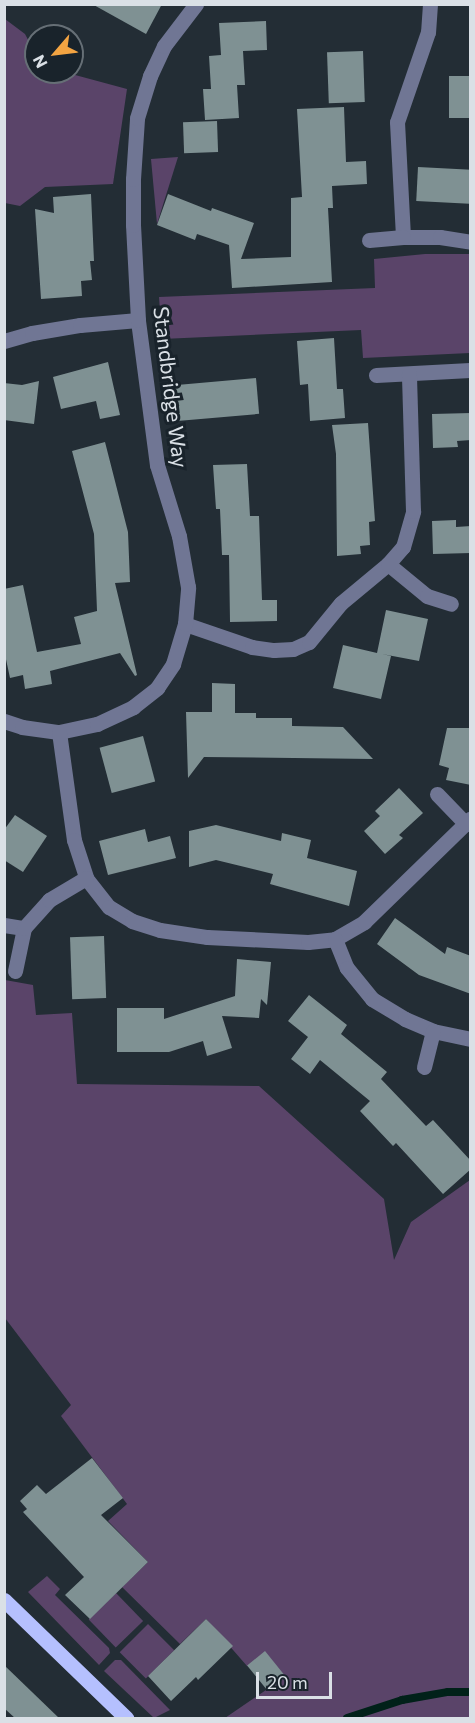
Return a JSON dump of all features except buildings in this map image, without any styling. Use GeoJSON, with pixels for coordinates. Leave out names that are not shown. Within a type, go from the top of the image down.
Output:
{"type":"FeatureCollection","features":[{"type":"Feature","properties":{"kind":"main road"},"geometry":{"type":"LineString","coordinates":[[4,1600],[126,1719]]}},
{"type":"Feature","properties":{"kind":"street","name":"Standbridge Way"},"geometry":{"type":"LineString","coordinates":[[4,721],[22,727],[59,732],[97,724],[134,707],[157,688],[173,664],[185,624],[188,587],[179,536],[157,465],[138,320],[133,225],[137,118],[150,76],[164,46],[196,4]]}},
{"type":"Feature","properties":{"kind":"street"},"geometry":{"type":"LineString","coordinates":[[403,237],[397,168],[397,122],[428,32],[430,4]]}},
{"type":"Feature","properties":{"kind":"street"},"geometry":{"type":"LineString","coordinates":[[369,240],[440,237],[471,242]]}},
{"type":"Feature","properties":{"kind":"street"},"geometry":{"type":"LineString","coordinates":[[4,341],[32,333],[80,325],[138,320]]}},
{"type":"Feature","properties":{"kind":"street"},"geometry":{"type":"LineString","coordinates":[[376,375],[471,370]]}},
{"type":"Feature","properties":{"kind":"street"},"geometry":{"type":"LineString","coordinates":[[185,624],[252,647],[293,649],[309,642],[341,603],[388,564],[403,547],[413,511],[409,374]]}},
{"type":"Feature","properties":{"kind":"street"},"geometry":{"type":"LineString","coordinates":[[388,564],[427,596],[451,604]]}},
{"type":"Feature","properties":{"kind":"street"},"geometry":{"type":"LineString","coordinates":[[59,732],[74,840],[86,878],[109,907],[132,921],[160,930],[218,938],[308,942],[335,939],[364,922],[468,822],[438,794]]}},
{"type":"Feature","properties":{"kind":"street"},"geometry":{"type":"LineString","coordinates":[[15,971],[24,928],[49,900],[86,878]]}},
{"type":"Feature","properties":{"kind":"street"},"geometry":{"type":"LineString","coordinates":[[4,925],[24,928]]}},
{"type":"Feature","properties":{"kind":"street"},"geometry":{"type":"LineString","coordinates":[[335,939],[347,968],[372,999],[405,1019],[433,1031],[471,1039]]}},
{"type":"Feature","properties":{"kind":"street"},"geometry":{"type":"LineString","coordinates":[[424,1067],[433,1031]]}},
{"type":"Feature","properties":{"kind":"shaded area"},"geometry":{"type":"Polygon","coordinates":[[[5,19],[24,33],[24,84],[84,84],[84,77],[127,89],[113,184],[45,187],[20,206],[5,203],[5,19]]]}},
{"type":"Feature","properties":{"kind":"shaded area"},"geometry":{"type":"Polygon","coordinates":[[[178,157],[157,224],[151,159],[178,157]]]}},
{"type":"Feature","properties":{"kind":"shaded area"},"geometry":{"type":"Polygon","coordinates":[[[425,254],[470,254],[470,353],[363,358],[361,330],[162,339],[159,297],[375,288],[374,259],[425,254]]]}},
{"type":"Feature","properties":{"kind":"shaded area"},"geometry":{"type":"Polygon","coordinates":[[[5,980],[33,985],[36,1015],[72,1013],[77,1084],[259,1086],[384,1199],[394,1260],[411,1222],[470,1180],[470,1718],[225,1718],[285,1677],[247,1666],[206,1619],[180,1644],[122,1587],[148,1562],[108,1521],[127,1504],[61,1416],[71,1405],[5,1318],[5,980]]]}},
{"type":"Feature","properties":{"kind":"shaded area"},"geometry":{"type":"Polygon","coordinates":[[[47,1576],[60,1589],[55,1595],[109,1648],[110,1653],[99,1665],[28,1592],[47,1576]]]}},
{"type":"Feature","properties":{"kind":"shaded area"},"geometry":{"type":"Polygon","coordinates":[[[116,1593],[143,1621],[116,1647],[89,1619],[116,1593]]]}},
{"type":"Feature","properties":{"kind":"shaded area"},"geometry":{"type":"Polygon","coordinates":[[[148,1624],[174,1650],[146,1678],[120,1652],[148,1624]]]}},
{"type":"Feature","properties":{"kind":"shaded area"},"geometry":{"type":"Polygon","coordinates":[[[115,1660],[121,1660],[170,1710],[154,1718],[104,1671],[115,1660]]]}},
{"type":"Feature","properties":{"kind":"waterway"},"geometry":{"type":"LineString","coordinates":[[347,1718],[402,1700],[448,1692],[470,1692]]}}]}
